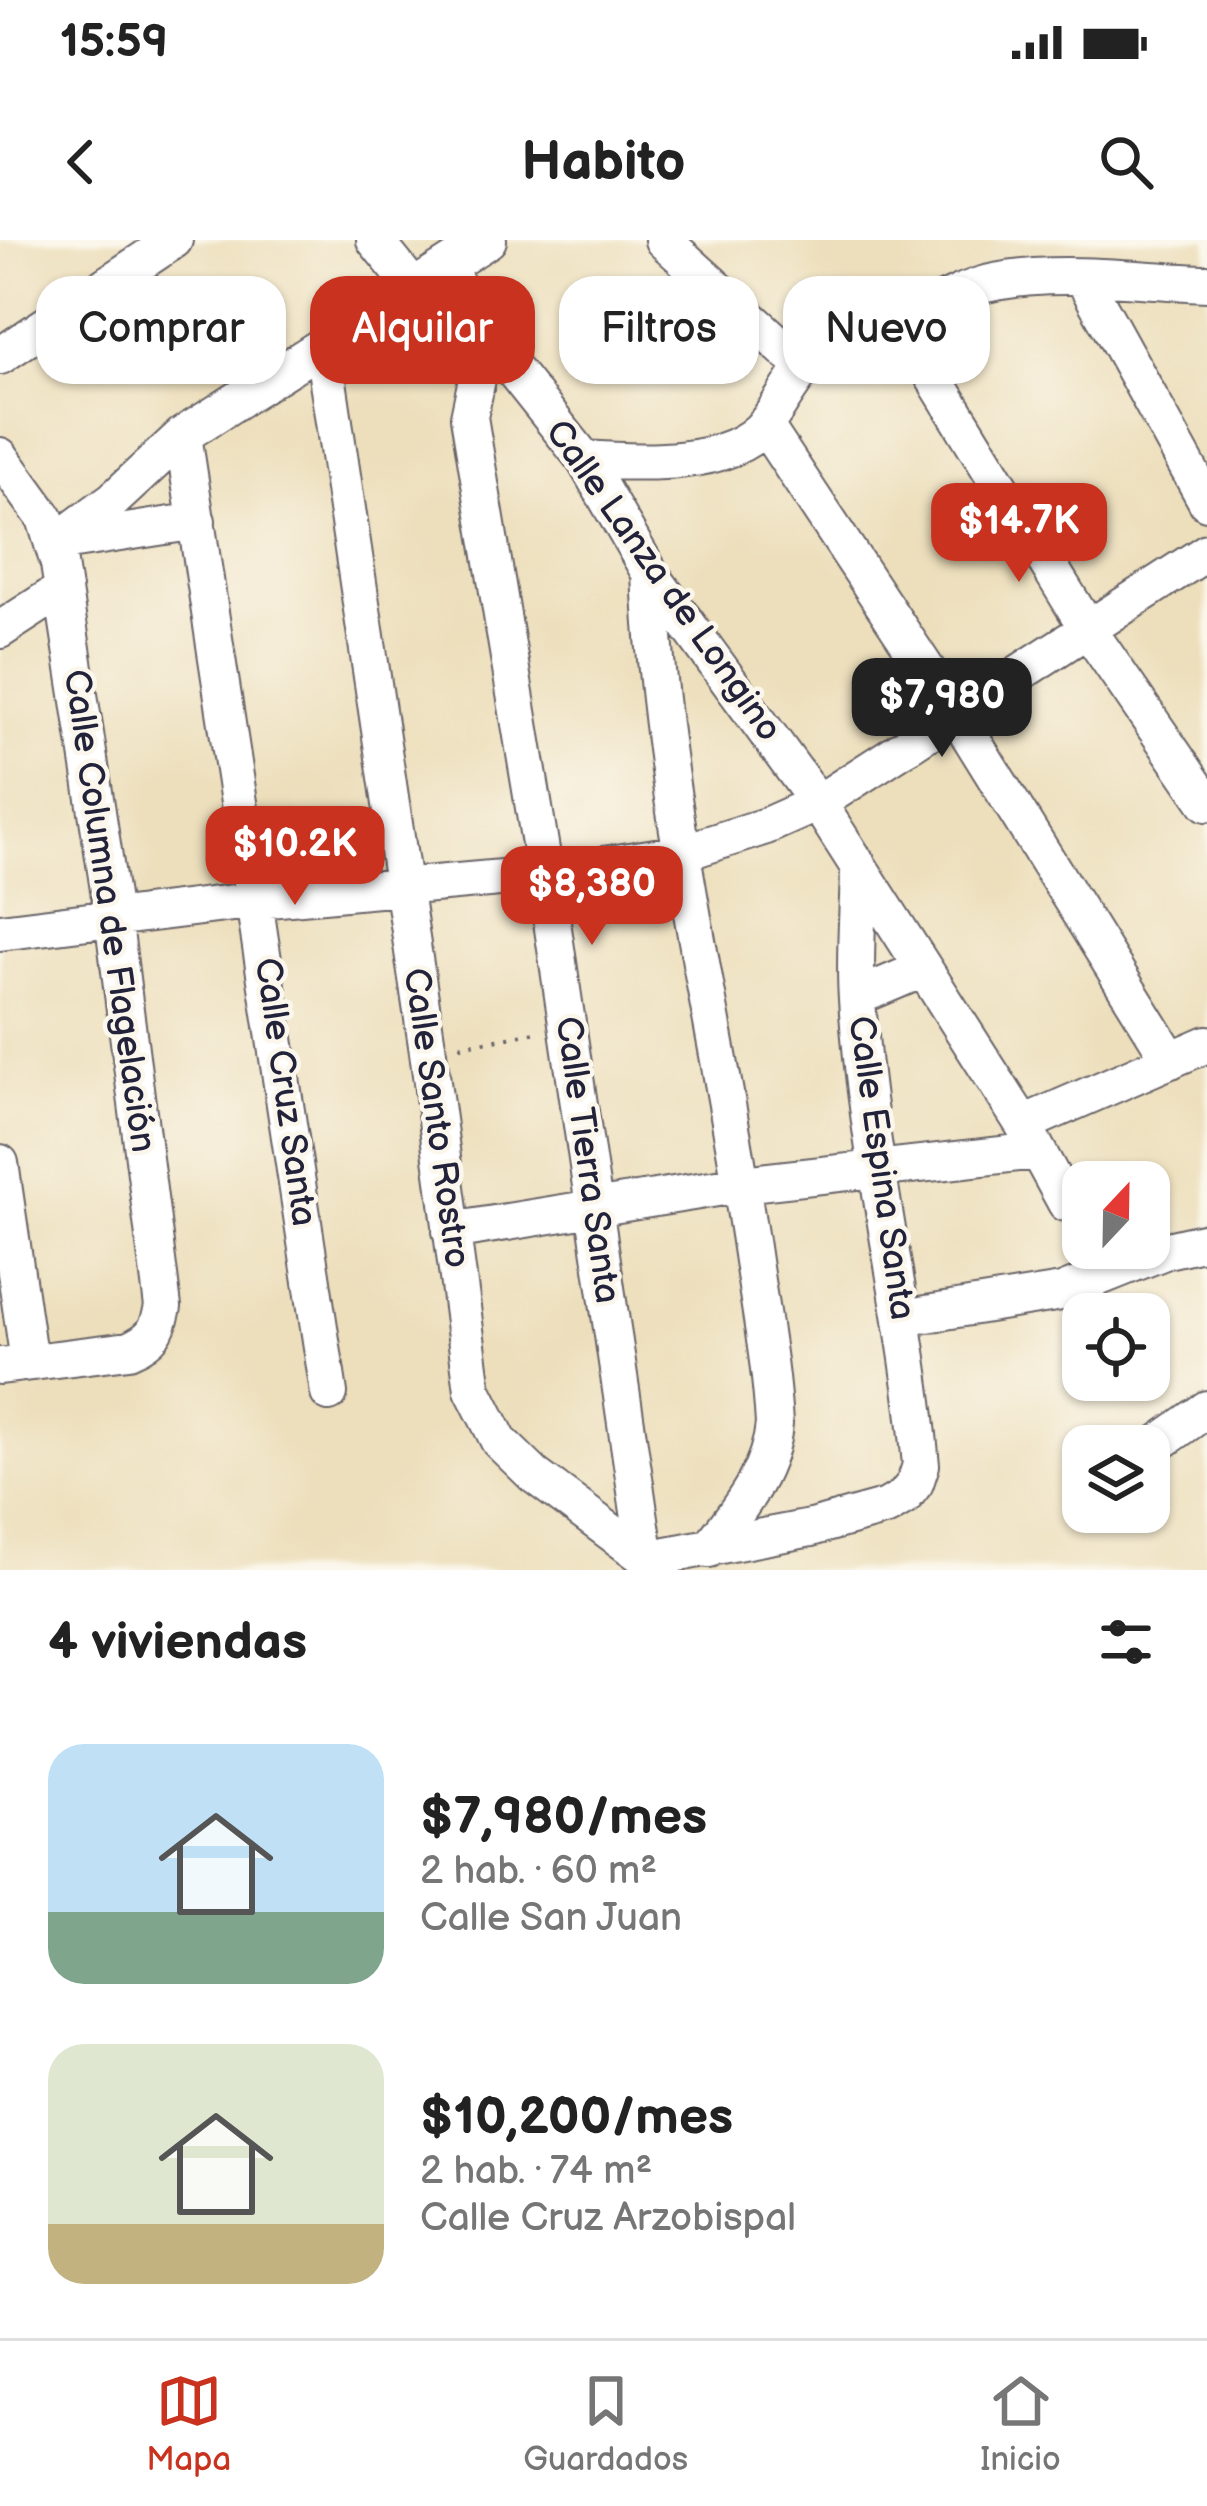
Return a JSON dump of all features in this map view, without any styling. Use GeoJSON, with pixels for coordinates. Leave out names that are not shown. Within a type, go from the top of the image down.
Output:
{"type":"FeatureCollection","features":[{"type":"Feature","properties":{"kind":"street"},"geometry":{"type":"LineString","coordinates":[[0,356],[173,240]]}},
{"type":"Feature","properties":{"kind":"street"},"geometry":{"type":"LineString","coordinates":[[375,240],[404,276]]}},
{"type":"Feature","properties":{"kind":"street"},"geometry":{"type":"LineString","coordinates":[[433,276],[488,240]]}},
{"type":"Feature","properties":{"kind":"street"},"geometry":{"type":"LineString","coordinates":[[663,240],[783,348]]}},
{"type":"Feature","properties":{"kind":"street","name":"Calle Lanza de Longino"},"geometry":{"type":"LineString","coordinates":[[447,268],[452,276]]}},
{"type":"Feature","properties":{"kind":"street"},"geometry":{"type":"LineString","coordinates":[[990,284],[1084,279],[1207,283]]}},
{"type":"Feature","properties":{"kind":"street"},"geometry":{"type":"LineString","coordinates":[[1084,279],[1196,466],[1207,502]]}},
{"type":"Feature","properties":{"kind":"street"},"geometry":{"type":"LineString","coordinates":[[48,531],[115,499],[183,435],[310,356]]}},
{"type":"Feature","properties":{"kind":"street","name":"Calle Santo Rostro"},"geometry":{"type":"LineString","coordinates":[[328,384],[473,1390],[499,1441],[548,1486],[654,1564]]}},
{"type":"Feature","properties":{"kind":"street","name":"Calle Tierra Santa"},"geometry":{"type":"LineString","coordinates":[[476,384],[469,417],[654,1564]]}},
{"type":"Feature","properties":{"kind":"street","name":"Calle Lanza de Longino"},"geometry":{"type":"LineString","coordinates":[[524,384],[584,459],[650,573],[818,803],[1062,1196]]}},
{"type":"Feature","properties":{"kind":"street"},"geometry":{"type":"LineString","coordinates":[[584,459],[640,463],[724,451],[765,426],[792,384]]}},
{"type":"Feature","properties":{"kind":"street"},"geometry":{"type":"LineString","coordinates":[[938,384],[1089,631],[1207,803]]}},
{"type":"Feature","properties":{"kind":"street"},"geometry":{"type":"LineString","coordinates":[[765,426],[956,714],[1171,1060]]}},
{"type":"Feature","properties":{"kind":"street","name":"Calle Cruz Santa"},"geometry":{"type":"LineString","coordinates":[[183,435],[329,1393]]}},
{"type":"Feature","properties":{"kind":"street"},"geometry":{"type":"LineString","coordinates":[[0,456],[48,531]]}},
{"type":"Feature","properties":{"kind":"street"},"geometry":{"type":"LineString","coordinates":[[48,531],[197,521]]}},
{"type":"Feature","properties":{"kind":"street","name":"Calle Columna de Flagelación"},"geometry":{"type":"LineString","coordinates":[[14,1364],[129,1350],[147,1342],[158,1329],[163,1307],[113,916],[63,590],[48,531]]}},
{"type":"Feature","properties":{"kind":"street"},"geometry":{"type":"LineString","coordinates":[[0,932],[257,900],[545,874],[682,853],[766,826],[818,803],[1207,552]]}},
{"type":"Feature","properties":{"kind":"street"},"geometry":{"type":"LineString","coordinates":[[650,573],[653,646],[682,853],[742,1184],[772,1385],[772,1452],[748,1494],[709,1549],[654,1564]]}},
{"type":"Feature","properties":{"kind":"street"},"geometry":{"type":"LineString","coordinates":[[0,630],[63,590]]}},
{"type":"Feature","properties":{"kind":"street","name":"Calle Espina Santa"},"geometry":{"type":"LineString","coordinates":[[709,1549],[887,1507],[904,1497],[921,1465],[876,1170],[856,997],[859,869]]}},
{"type":"Feature","properties":{"kind":"street"},"geometry":{"type":"LineString","coordinates":[[856,997],[923,969]]}},
{"type":"Feature","properties":{"kind":"street"},"geometry":{"type":"LineString","coordinates":[[452,1231],[742,1184],[876,1170],[1029,1137],[1207,1044]]}},
{"type":"Feature","properties":{"kind":"street"},"geometry":{"type":"LineString","coordinates":[[0,1163],[14,1364]]}},
{"type":"Feature","properties":{"kind":"street"},"geometry":{"type":"LineString","coordinates":[[902,1318],[1062,1292],[1167,1250],[1207,1241]]}},
{"type":"Feature","properties":{"kind":"street"},"geometry":{"type":"LineString","coordinates":[[1170,1435],[1207,1409]]}},
{"type":"Feature","properties":{"kind":"path"},"geometry":{"type":"LineString","coordinates":[[428,1052],[566,1027]]}}]}
